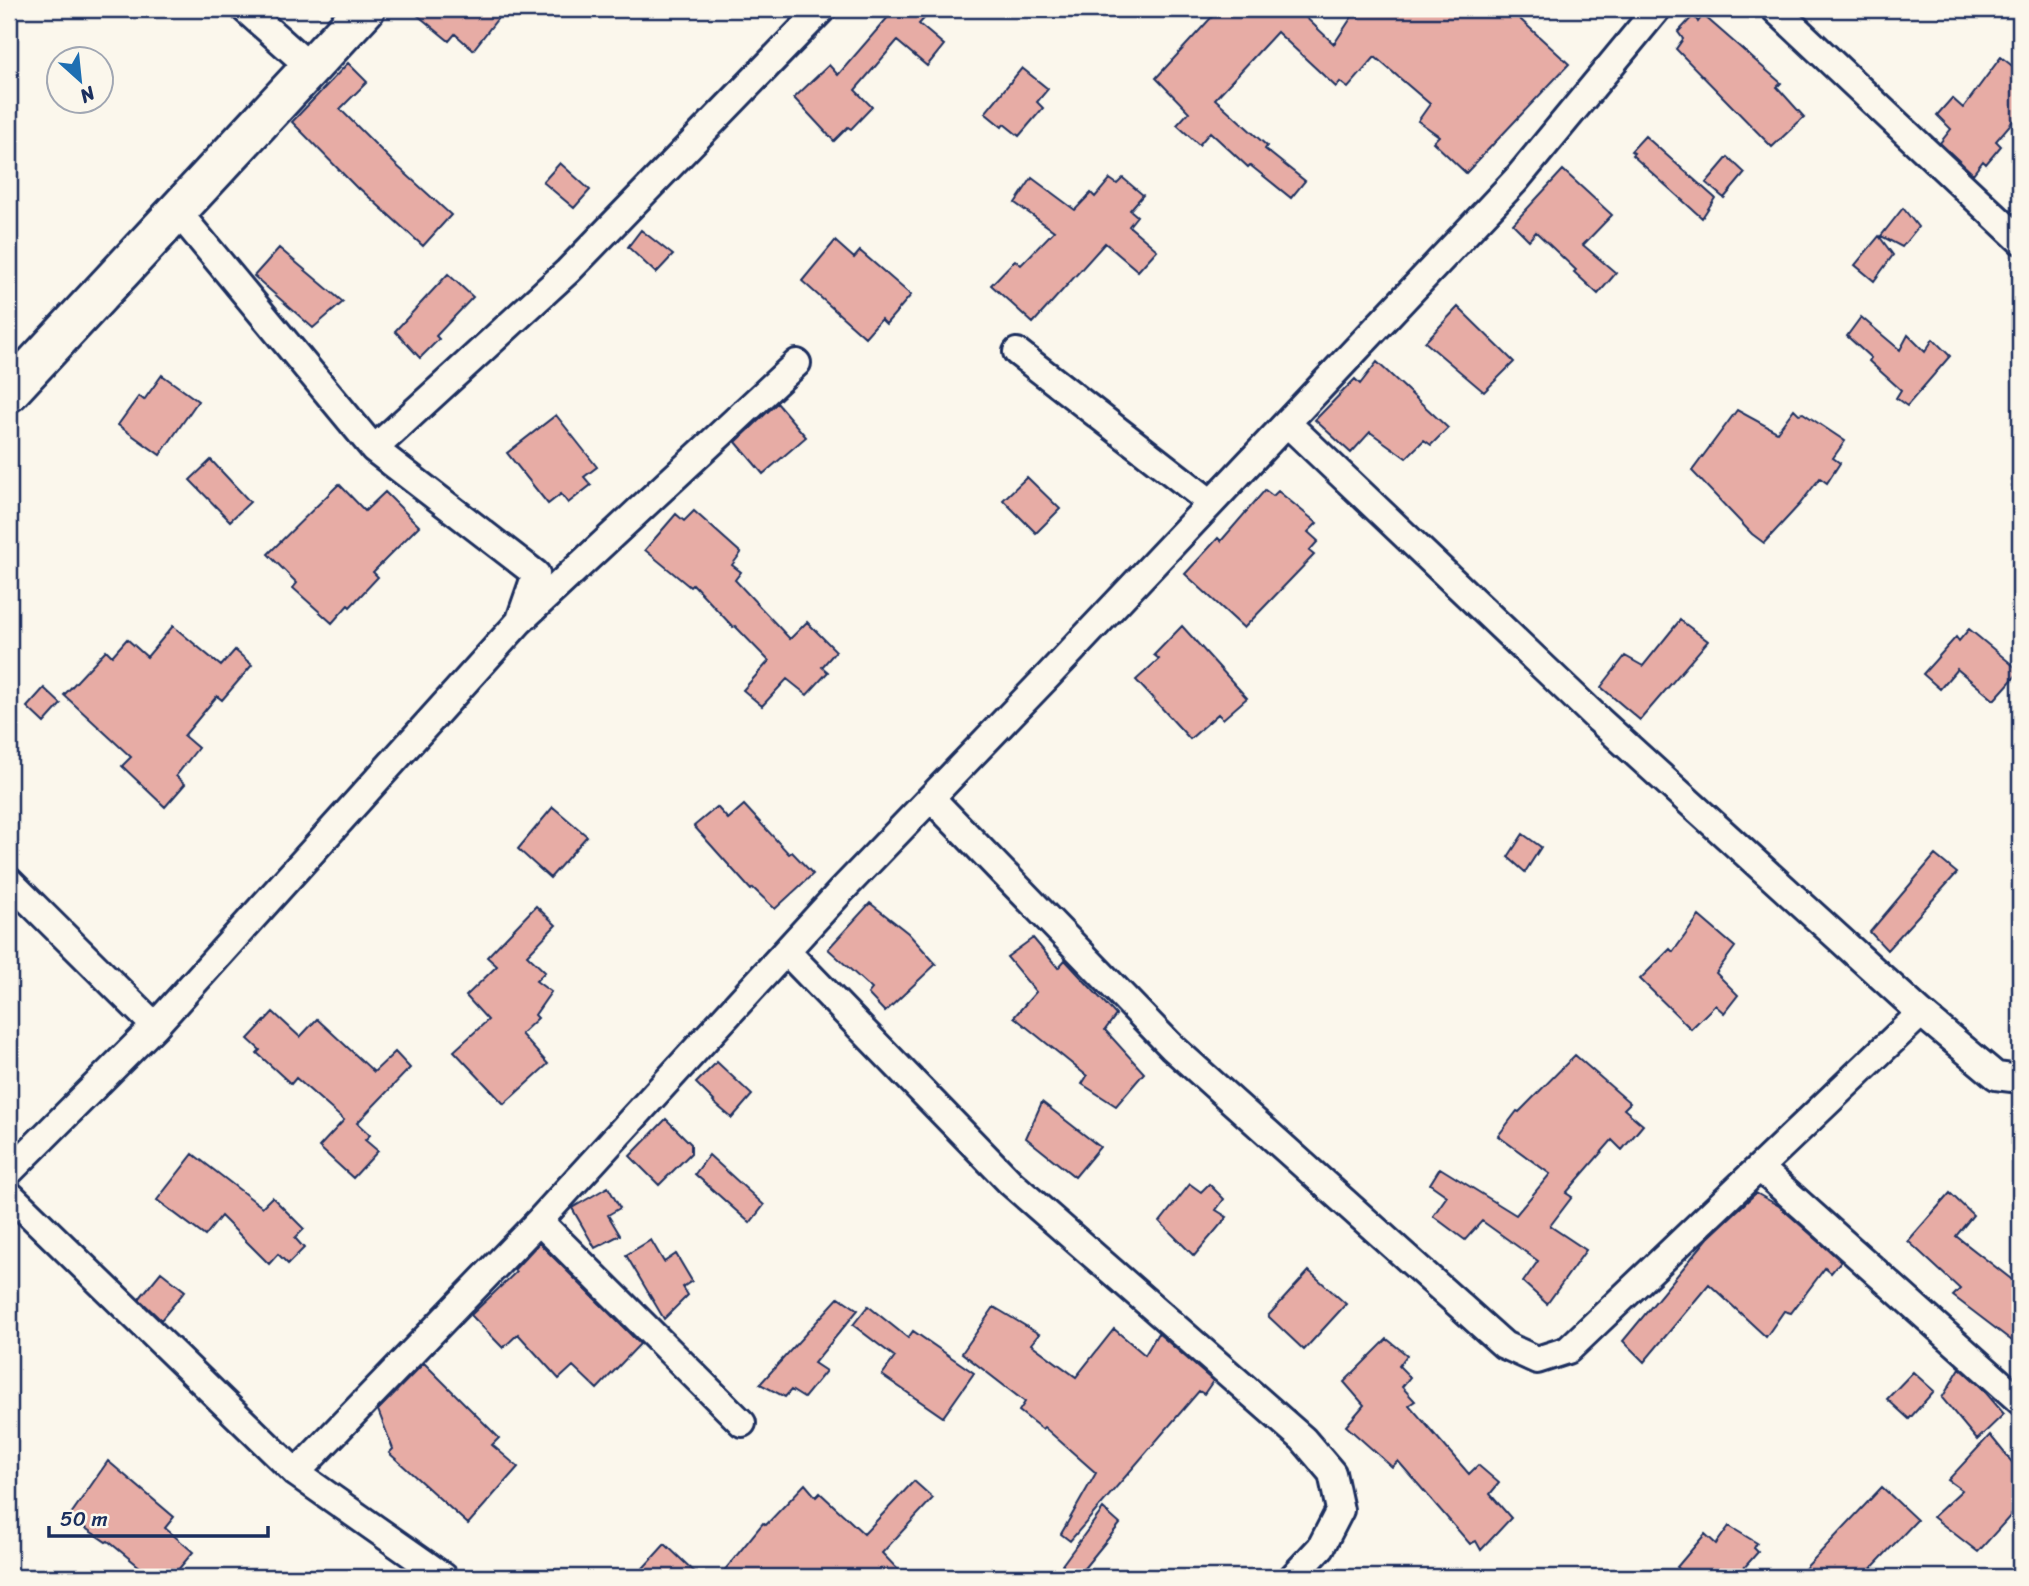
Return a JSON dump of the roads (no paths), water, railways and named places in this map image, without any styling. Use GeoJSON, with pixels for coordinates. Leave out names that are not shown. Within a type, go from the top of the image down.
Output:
{"type":"FeatureCollection","features":[{"type":"Feature","properties":{"kind":"street"},"geometry":{"type":"LineString","coordinates":[[245,9],[310,67]]}},
{"type":"Feature","properties":{"kind":"street"},"geometry":{"type":"LineString","coordinates":[[9,392],[365,9]]}},
{"type":"Feature","properties":{"kind":"street"},"geometry":{"type":"LineString","coordinates":[[374,449],[568,271],[822,9]]}},
{"type":"Feature","properties":{"kind":"street"},"geometry":{"type":"LineString","coordinates":[[296,1474],[539,1221],[786,951],[1516,180],[1657,9]]}},
{"type":"Feature","properties":{"kind":"street"},"geometry":{"type":"LineString","coordinates":[[1775,9],[2020,240]]}},
{"type":"Feature","properties":{"kind":"street"},"geometry":{"type":"LineString","coordinates":[[177,211],[374,449],[536,574],[519,622]]}},
{"type":"Feature","properties":{"kind":"street"},"geometry":{"type":"LineString","coordinates":[[1017,352],[1211,503]]}},
{"type":"Feature","properties":{"kind":"street"},"geometry":{"type":"LineString","coordinates":[[9,1172],[155,1026],[519,622],[797,363]]}},
{"type":"Feature","properties":{"kind":"street"},"geometry":{"type":"LineString","coordinates":[[1287,423],[1599,720],[1921,1013],[1996,1076],[2020,1079]]}},
{"type":"Feature","properties":{"kind":"street"},"geometry":{"type":"LineString","coordinates":[[931,798],[1172,1047],[1504,1345],[1536,1360],[1568,1350],[1921,1013]]}},
{"type":"Feature","properties":{"kind":"street"},"geometry":{"type":"LineString","coordinates":[[9,881],[155,1026]]}},
{"type":"Feature","properties":{"kind":"street"},"geometry":{"type":"LineString","coordinates":[[786,951],[1011,1183],[1303,1439],[1332,1473],[1340,1510],[1321,1547],[1293,1577]]}},
{"type":"Feature","properties":{"kind":"street"},"geometry":{"type":"LineString","coordinates":[[1760,1168],[2020,1401]]}},
{"type":"Feature","properties":{"kind":"street"},"geometry":{"type":"LineString","coordinates":[[9,1194],[296,1474],[444,1577]]}},
{"type":"Feature","properties":{"kind":"street"},"geometry":{"type":"LineString","coordinates":[[539,1221],[742,1423]]}}]}
